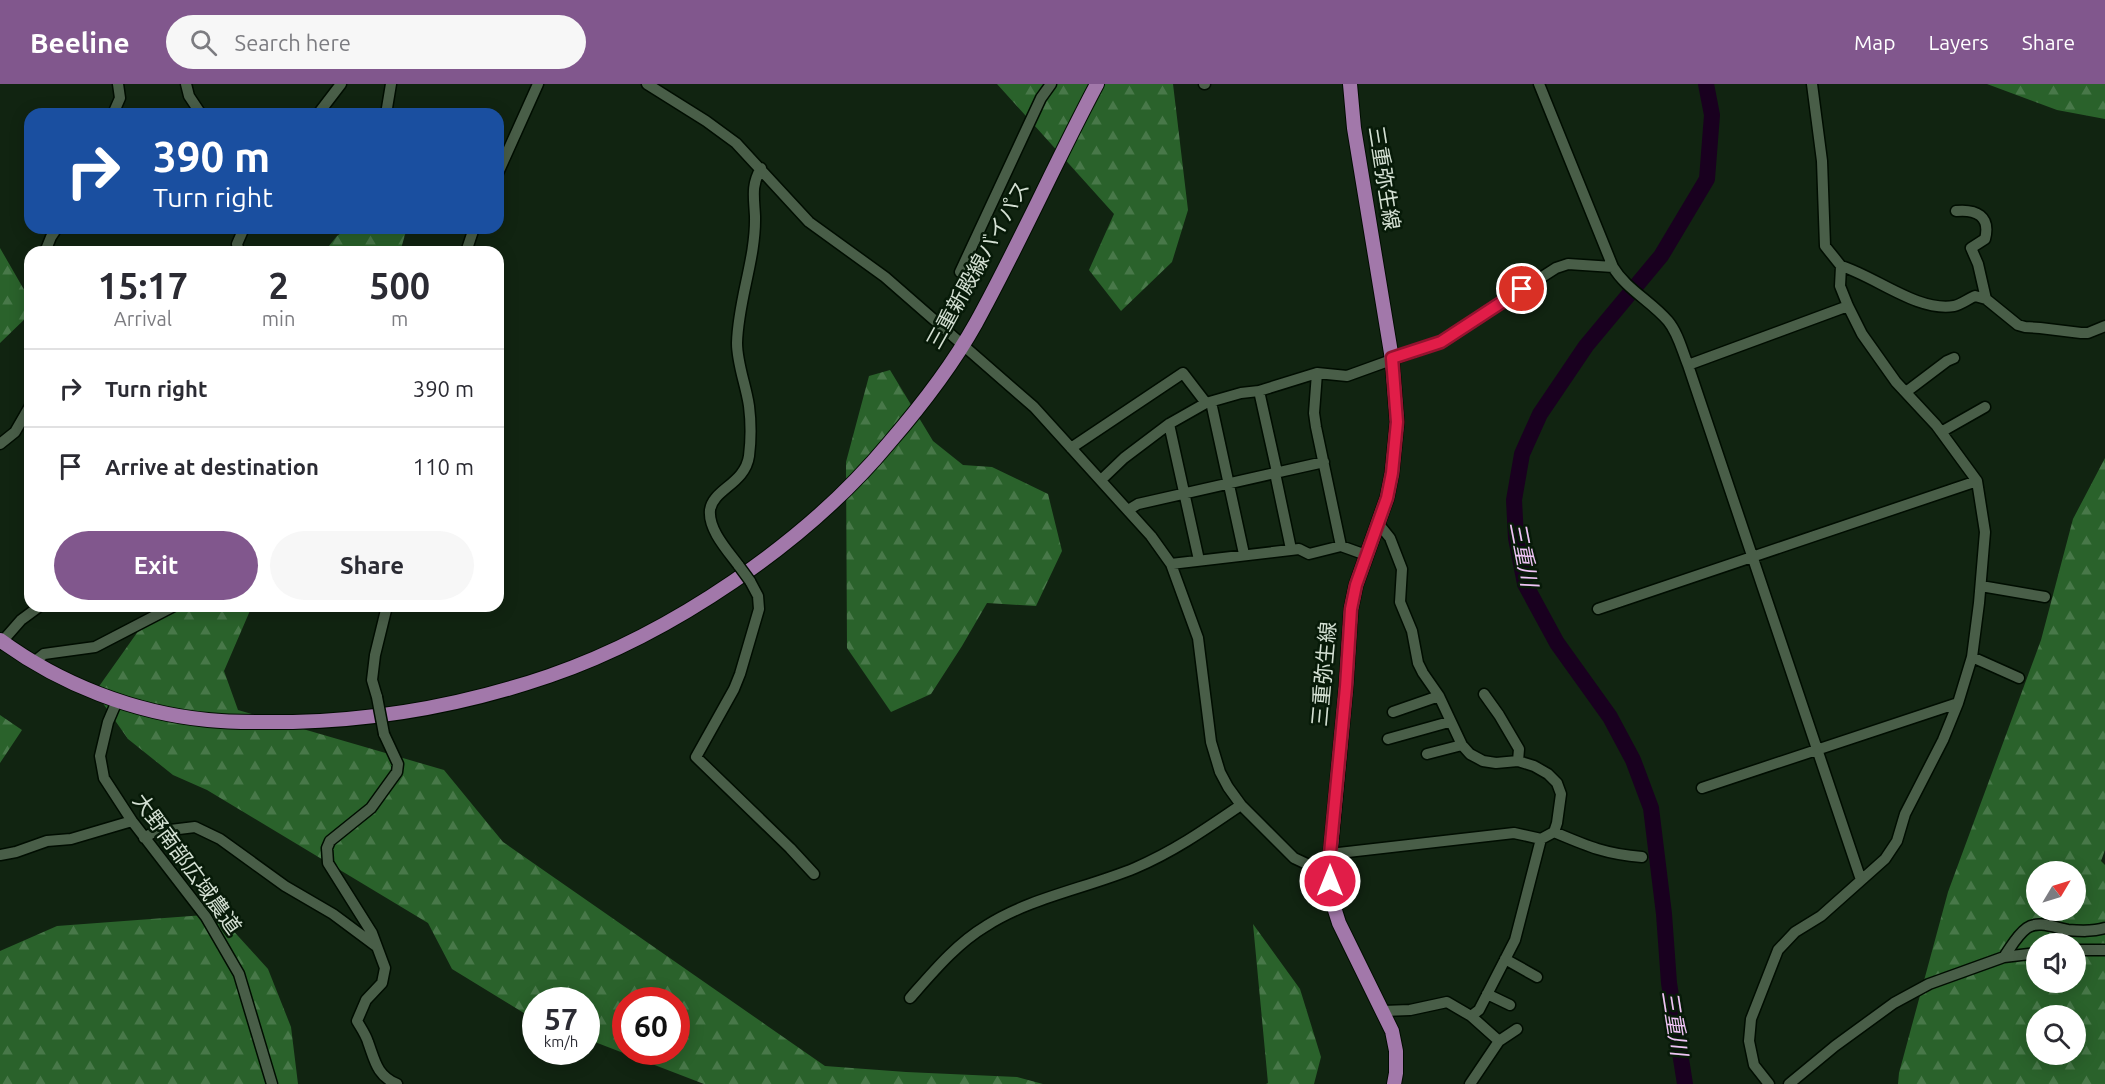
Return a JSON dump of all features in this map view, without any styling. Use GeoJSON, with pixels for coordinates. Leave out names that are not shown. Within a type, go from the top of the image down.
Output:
{"type":"FeatureCollection","features":[{"type":"Feature","properties":{"kind":"main road","name":"三重新殿線バイパス"},"geometry":{"type":"LineString","coordinates":[[1,642],[68,680],[117,701],[154,711],[207,720],[266,722],[369,718],[422,710],[550,676],[638,637],[686,612],[743,575],[790,539],[831,504],[887,446],[924,400],[981,313],[1097,84]]}},
{"type":"Feature","properties":{"kind":"main road","name":"三重弥生線"},"geometry":{"type":"LineString","coordinates":[[1350,84],[1354,128],[1392,358],[1397,422],[1387,498],[1366,555],[1351,609],[1346,687],[1329,861],[1333,904],[1339,922],[1392,1031],[1396,1051],[1394,1084]]}},
{"type":"Feature","properties":{"kind":"street"},"geometry":{"type":"LineString","coordinates":[[116,108],[120,98],[118,84]]}},
{"type":"Feature","properties":{"kind":"street"},"geometry":{"type":"LineString","coordinates":[[186,84],[189,96],[197,108]]}},
{"type":"Feature","properties":{"kind":"street"},"geometry":{"type":"LineString","coordinates":[[323,108],[341,84]]}},
{"type":"Feature","properties":{"kind":"street"},"geometry":{"type":"LineString","coordinates":[[387,108],[391,84]]}},
{"type":"Feature","properties":{"kind":"street"},"geometry":{"type":"LineString","coordinates":[[504,160],[538,84]]}},
{"type":"Feature","properties":{"kind":"street"},"geometry":{"type":"LineString","coordinates":[[647,84],[729,137],[761,168],[809,222],[885,277],[1034,407],[1151,536],[1171,564],[1198,638],[1203,663],[1211,742],[1228,787],[1241,806],[1301,864],[1311,866],[1329,861],[1514,833],[1542,839],[1554,832],[1557,823],[1561,794],[1557,783],[1548,774],[1534,766],[1518,760],[1496,763],[1483,761],[1470,754],[1462,745],[1449,722],[1439,696],[1418,663],[1412,631],[1400,602],[1402,569],[1390,538],[1378,523]]}},
{"type":"Feature","properties":{"kind":"street"},"geometry":{"type":"LineString","coordinates":[[960,272],[1041,98],[1051,84]]}},
{"type":"Feature","properties":{"kind":"street"},"geometry":{"type":"LineString","coordinates":[[1539,84],[1616,271],[1667,320],[1673,328],[1688,364],[1861,880]]}},
{"type":"Feature","properties":{"kind":"street"},"geometry":{"type":"LineString","coordinates":[[1812,84],[1822,161],[1825,246],[1841,266],[1858,271],[1915,301],[1954,306],[1975,296],[1986,299],[2000,312],[2025,327],[2088,333],[2105,326]]}},
{"type":"Feature","properties":{"kind":"street"},"geometry":{"type":"LineString","coordinates":[[761,168],[752,190],[755,218],[753,240],[737,344],[749,406],[749,455],[747,467],[739,478],[714,501],[710,509],[712,525],[750,581],[758,596],[759,609],[740,674],[696,757],[814,874]]}},
{"type":"Feature","properties":{"kind":"street"},"geometry":{"type":"LineString","coordinates":[[1956,212],[1970,210],[1978,213],[1984,221],[1987,231],[1985,239],[1971,248],[1978,264],[1986,299]]}},
{"type":"Feature","properties":{"kind":"street"},"geometry":{"type":"LineString","coordinates":[[1101,480],[1124,458],[1169,424],[1209,403],[1240,393],[1259,391],[1317,373],[1347,376],[1441,342],[1556,268],[1568,264],[1616,271]]}},
{"type":"Feature","properties":{"kind":"street"},"geometry":{"type":"LineString","coordinates":[[1768,1084],[1754,1065],[1749,1041],[1751,1019],[1778,950],[1795,932],[1821,916],[1885,860],[1897,841],[1905,814],[1943,740],[1958,703],[1972,657],[1981,585],[1984,532],[1977,481],[1940,429],[1896,382],[1862,334],[1840,286],[1841,266]]}},
{"type":"Feature","properties":{"kind":"street"},"geometry":{"type":"LineString","coordinates":[[1688,364],[1848,306]]}},
{"type":"Feature","properties":{"kind":"street"},"geometry":{"type":"LineString","coordinates":[[1906,392],[1954,358]]}},
{"type":"Feature","properties":{"kind":"street"},"geometry":{"type":"LineString","coordinates":[[1071,448],[1184,373],[1209,403],[1244,554]]}},
{"type":"Feature","properties":{"kind":"street"},"geometry":{"type":"LineString","coordinates":[[1317,373],[1314,413],[1341,546]]}},
{"type":"Feature","properties":{"kind":"street"},"geometry":{"type":"LineString","coordinates":[[1259,391],[1291,549]]}},
{"type":"Feature","properties":{"kind":"street"},"geometry":{"type":"LineString","coordinates":[[1940,429],[1985,406]]}},
{"type":"Feature","properties":{"kind":"street"},"geometry":{"type":"LineString","coordinates":[[1940,429],[1972,407]]}},
{"type":"Feature","properties":{"kind":"street"},"geometry":{"type":"LineString","coordinates":[[0,444],[15,432],[24,416]]}},
{"type":"Feature","properties":{"kind":"street"},"geometry":{"type":"LineString","coordinates":[[1169,424],[1199,560]]}},
{"type":"Feature","properties":{"kind":"street"},"geometry":{"type":"LineString","coordinates":[[1128,510],[1138,504],[1324,462]]}},
{"type":"Feature","properties":{"kind":"street"},"geometry":{"type":"LineString","coordinates":[[1598,609],[1977,481]]}},
{"type":"Feature","properties":{"kind":"street"},"geometry":{"type":"LineString","coordinates":[[1171,564],[1291,549],[1299,549],[1309,554],[1341,546],[1366,555]]}},
{"type":"Feature","properties":{"kind":"street"},"geometry":{"type":"LineString","coordinates":[[1981,585],[2045,597]]}},
{"type":"Feature","properties":{"kind":"street"},"geometry":{"type":"LineString","coordinates":[[1,642],[21,620],[32,612]]}},
{"type":"Feature","properties":{"kind":"street"},"geometry":{"type":"LineString","coordinates":[[34,662],[44,654],[95,647],[162,612]]}},
{"type":"Feature","properties":{"kind":"street"},"geometry":{"type":"LineString","coordinates":[[386,612],[375,655],[372,680],[384,734],[398,764],[397,772],[371,808],[330,841],[327,848],[328,863],[372,933],[386,969],[382,983],[366,1000],[357,1021],[368,1041],[375,1065],[382,1075],[397,1084]]}},
{"type":"Feature","properties":{"kind":"street"},"geometry":{"type":"LineString","coordinates":[[1972,657],[2019,678]]}},
{"type":"Feature","properties":{"kind":"street"},"geometry":{"type":"LineString","coordinates":[[1484,694],[1519,749],[1518,760]]}},
{"type":"Feature","properties":{"kind":"street"},"geometry":{"type":"LineString","coordinates":[[1393,712],[1439,696]]}},
{"type":"Feature","properties":{"kind":"street","name":"大野南部広域農道"},"geometry":{"type":"LineString","coordinates":[[117,701],[108,722],[100,756],[104,778],[144,838],[206,917],[238,974],[272,1084]]}},
{"type":"Feature","properties":{"kind":"street"},"geometry":{"type":"LineString","coordinates":[[1702,788],[1958,703]]}},
{"type":"Feature","properties":{"kind":"street"},"geometry":{"type":"LineString","coordinates":[[1388,740],[1449,722]]}},
{"type":"Feature","properties":{"kind":"street"},"geometry":{"type":"LineString","coordinates":[[1427,754],[1462,745]]}},
{"type":"Feature","properties":{"kind":"street"},"geometry":{"type":"LineString","coordinates":[[910,998],[955,950],[986,926],[1009,913],[1135,868],[1183,844],[1241,806]]}},
{"type":"Feature","properties":{"kind":"street"},"geometry":{"type":"LineString","coordinates":[[0,855],[47,841],[71,839],[132,821]]}},
{"type":"Feature","properties":{"kind":"street"},"geometry":{"type":"LineString","coordinates":[[144,838],[154,832],[195,827],[220,839],[285,886],[333,914],[376,946]]}},
{"type":"Feature","properties":{"kind":"street"},"geometry":{"type":"LineString","coordinates":[[1554,832],[1596,850],[1642,857]]}},
{"type":"Feature","properties":{"kind":"street"},"geometry":{"type":"LineString","coordinates":[[1471,1016],[1479,1010],[1515,940],[1542,839]]}},
{"type":"Feature","properties":{"kind":"street"},"geometry":{"type":"LineString","coordinates":[[2004,957],[2020,933],[2030,926],[2042,925],[2068,930],[2096,931],[2105,928]]}},
{"type":"Feature","properties":{"kind":"street"},"geometry":{"type":"LineString","coordinates":[[2086,950],[2105,950]]}},
{"type":"Feature","properties":{"kind":"street"},"geometry":{"type":"LineString","coordinates":[[1789,1084],[1894,1003],[1929,984],[2004,957],[2026,954]]}},
{"type":"Feature","properties":{"kind":"street"},"geometry":{"type":"LineString","coordinates":[[1505,959],[1537,977]]}},
{"type":"Feature","properties":{"kind":"street"},"geometry":{"type":"LineString","coordinates":[[1487,994],[1510,1005]]}},
{"type":"Feature","properties":{"kind":"street"},"geometry":{"type":"LineString","coordinates":[[1383,1011],[1410,1010],[1448,1002],[1471,1016],[1498,1041]]}},
{"type":"Feature","properties":{"kind":"street"},"geometry":{"type":"LineString","coordinates":[[1470,1084],[1498,1041],[1517,1029]]}},
{"type":"Feature","properties":{"kind":"green space"},"geometry":{"type":"Polygon","coordinates":[[[997,84],[1173,84],[1188,210],[1172,262],[1121,311],[1089,270],[1114,214],[997,84]]]}},
{"type":"Feature","properties":{"kind":"green space"},"geometry":{"type":"Polygon","coordinates":[[[1987,84],[2105,84],[2105,119],[2057,110],[1987,84]]]}},
{"type":"Feature","properties":{"kind":"green space"},"geometry":{"type":"Polygon","coordinates":[[[340,234],[405,234],[402,246],[329,246],[340,234]]]}},
{"type":"Feature","properties":{"kind":"green space"},"geometry":{"type":"Polygon","coordinates":[[[0,248],[24,290],[24,320],[0,343],[0,248]]]}},
{"type":"Feature","properties":{"kind":"green space"},"geometry":{"type":"Polygon","coordinates":[[[890,370],[933,441],[963,465],[992,467],[1048,494],[1062,551],[1036,606],[987,603],[931,694],[891,712],[847,648],[846,462],[869,376],[890,370]]]}},
{"type":"Feature","properties":{"kind":"green space"},"geometry":{"type":"Polygon","coordinates":[[[2105,458],[2105,850],[2101,861],[2105,865],[2105,1084],[1898,1084],[1899,1073],[1948,892],[2041,640],[2073,519],[2105,458]]]}},
{"type":"Feature","properties":{"kind":"green space"},"geometry":{"type":"Polygon","coordinates":[[[152,612],[249,612],[224,671],[238,710],[444,770],[503,842],[825,1066],[1017,1077],[1043,1084],[704,1084],[655,1065],[690,1065],[690,987],[612,987],[612,1049],[600,1044],[600,987],[522,987],[522,1012],[452,969],[428,923],[207,790],[173,775],[128,739],[95,692],[152,612]]]}},
{"type":"Feature","properties":{"kind":"green space"},"geometry":{"type":"Polygon","coordinates":[[[0,715],[22,730],[0,763],[0,715]]]}},
{"type":"Feature","properties":{"kind":"green space"},"geometry":{"type":"Polygon","coordinates":[[[218,914],[268,969],[291,1027],[298,1084],[0,1084],[0,951],[57,926],[218,914]]]}},
{"type":"Feature","properties":{"kind":"green space"},"geometry":{"type":"Polygon","coordinates":[[[1253,924],[1300,989],[1321,1057],[1314,1084],[1266,1084],[1268,1083],[1253,924]]]}},
{"type":"Feature","properties":{"kind":"waterway","name":"三重川"},"geometry":{"type":"LineString","coordinates":[[1685,1084],[1669,983],[1664,914],[1651,808],[1633,760],[1610,717],[1557,643],[1525,584],[1516,538],[1514,500],[1522,454],[1540,414],[1586,346],[1661,256],[1707,179],[1712,115],[1706,84]]}},
{"type":"Feature","properties":{"kind":"route"},"geometry":{"type":"LineString","coordinates":[[1330,881],[1330,854],[1351,609],[1356,585],[1387,498],[1395,450],[1397,422],[1392,358],[1441,342],[1522,289]]}}]}
